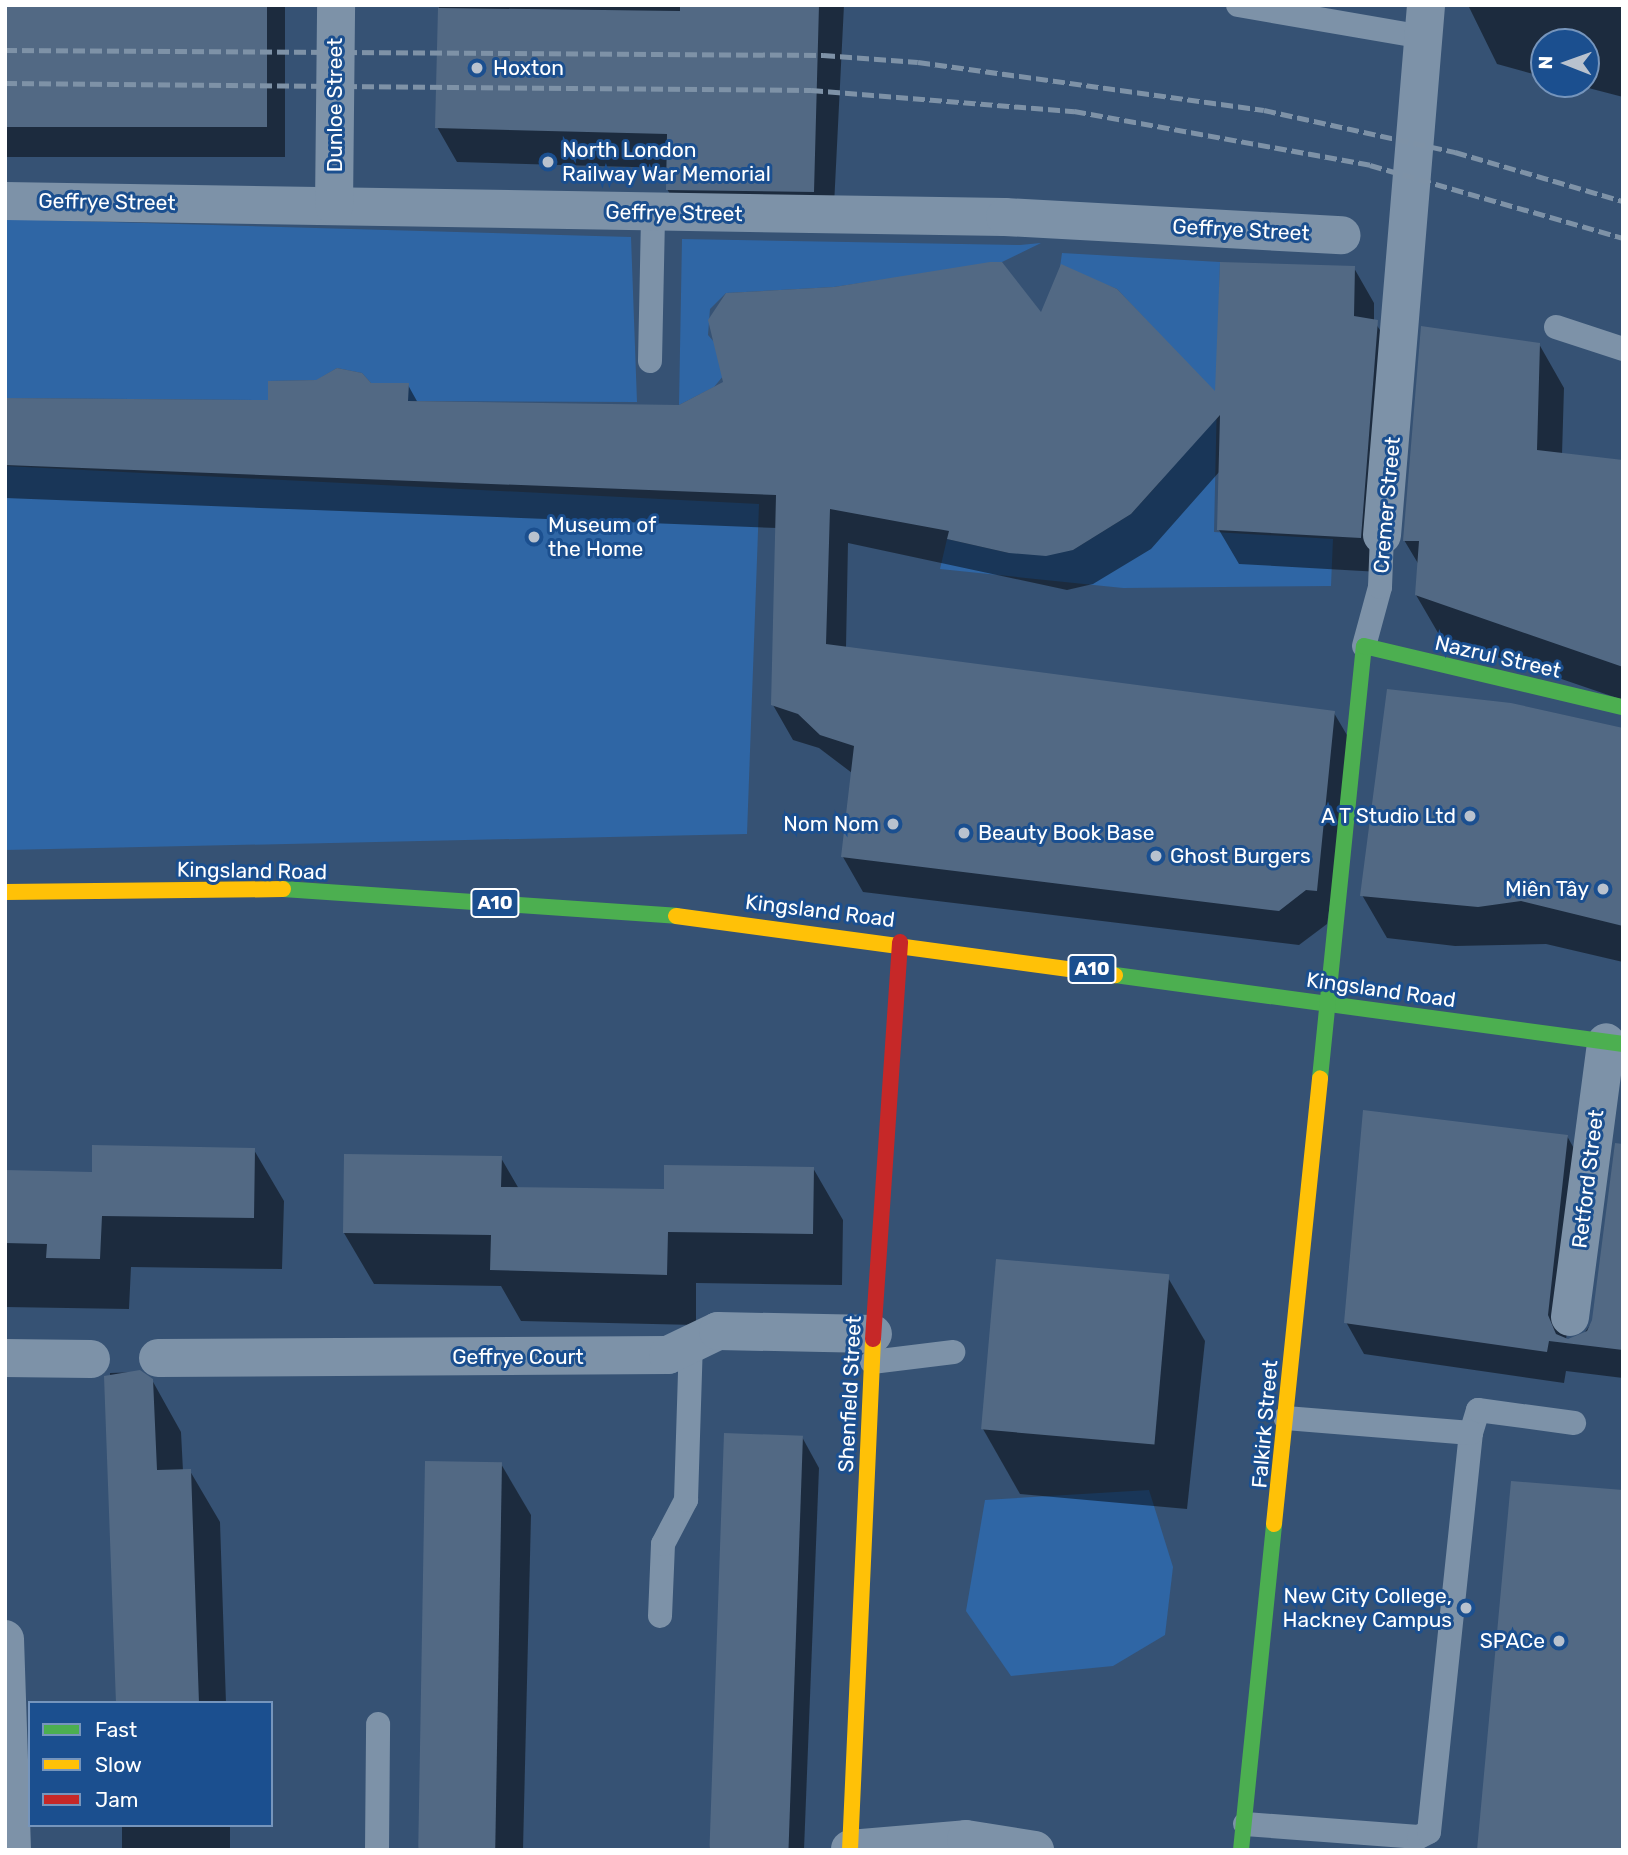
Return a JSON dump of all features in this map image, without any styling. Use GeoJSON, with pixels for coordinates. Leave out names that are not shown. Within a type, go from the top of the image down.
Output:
{"type":"FeatureCollection","features":[{"type":"Feature","properties":{"kind":"main road","name":"Nazrul Street"},"geometry":{"type":"LineString","coordinates":[[1364,646],[1623,707]]}},
{"type":"Feature","properties":{"kind":"main road","name":"Cremer Street"},"geometry":{"type":"LineString","coordinates":[[1331,1003],[1364,646]]}},
{"type":"Feature","properties":{"kind":"main road","name":"Kingsland Road"},"geometry":{"type":"LineString","coordinates":[[5,892],[285,889],[664,914],[900,942],[1614,1043]]}},
{"type":"Feature","properties":{"kind":"main road","name":"Shenfield Street"},"geometry":{"type":"LineString","coordinates":[[850,1849],[872,1348],[900,942]]}},
{"type":"Feature","properties":{"kind":"main road","name":"Falkirk Street"},"geometry":{"type":"LineString","coordinates":[[1241,1850],[1331,1003]]}},
{"type":"Feature","properties":{"kind":"street","name":"Dunloe Street"},"geometry":{"type":"LineString","coordinates":[[334,206],[336,5]]}},
{"type":"Feature","properties":{"kind":"street","name":"Cremer Street"},"geometry":{"type":"LineString","coordinates":[[1382,536],[1424,21]]}},
{"type":"Feature","properties":{"kind":"street","name":"Geffrye Street"},"geometry":{"type":"LineString","coordinates":[[5,201],[1005,217],[1342,235]]}},
{"type":"Feature","properties":{"kind":"street","name":"Retford Street"},"geometry":{"type":"LineString","coordinates":[[1570,1317],[1614,1043]]}},
{"type":"Feature","properties":{"kind":"street","name":"Geffrye Court"},"geometry":{"type":"LineString","coordinates":[[158,1358],[668,1356],[718,1331],[872,1348]]}},
{"type":"Feature","properties":{"kind":"street"},"geometry":{"type":"LineString","coordinates":[[5,1357],[91,1359]]}},
{"type":"Feature","properties":{"kind":"street"},"geometry":{"type":"LineString","coordinates":[[5,1639],[12,1850]]}},
{"type":"Feature","properties":{"kind":"street"},"geometry":{"type":"LineString","coordinates":[[850,1849],[966,1839],[1035,1850]]}},
{"type":"Feature","properties":{"kind":"lane"},"geometry":{"type":"LineString","coordinates":[[1238,5],[1424,21]]}},
{"type":"Feature","properties":{"kind":"lane"},"geometry":{"type":"LineString","coordinates":[[650,361],[653,212]]}},
{"type":"Feature","properties":{"kind":"lane"},"geometry":{"type":"LineString","coordinates":[[1556,327],[1623,349]]}},
{"type":"Feature","properties":{"kind":"lane","name":"Cremer Street"},"geometry":{"type":"LineString","coordinates":[[1364,646],[1380,587],[1382,536]]}},
{"type":"Feature","properties":{"kind":"lane"},"geometry":{"type":"LineString","coordinates":[[660,1616],[663,1544],[686,1500],[691,1344]]}},
{"type":"Feature","properties":{"kind":"lane"},"geometry":{"type":"LineString","coordinates":[[872,1348],[953,1352]]}},
{"type":"Feature","properties":{"kind":"lane"},"geometry":{"type":"LineString","coordinates":[[1245,1824],[1419,1837],[1429,1832],[1471,1433],[1478,1410],[1574,1423]]}},
{"type":"Feature","properties":{"kind":"lane"},"geometry":{"type":"LineString","coordinates":[[1286,1418],[1471,1433]]}},
{"type":"Feature","properties":{"kind":"lane"},"geometry":{"type":"LineString","coordinates":[[377,1850],[378,1724]]}},
{"type":"Feature","properties":{"kind":"shaded area"},"geometry":{"type":"Polygon","coordinates":[[[5,219],[631,237],[637,402],[408,401],[408,383],[371,383],[362,373],[337,368],[317,380],[269,381],[268,400],[5,398],[5,219]]]}},
{"type":"Feature","properties":{"kind":"shaded area"},"geometry":{"type":"Polygon","coordinates":[[[682,239],[1020,245],[1041,243],[1002,262],[834,287],[726,293],[710,309],[708,335],[733,364],[714,387],[679,405],[682,239]]]}},
{"type":"Feature","properties":{"kind":"shaded area"},"geometry":{"type":"Polygon","coordinates":[[[1062,253],[1220,262],[1214,532],[1333,539],[1331,586],[1123,588],[940,569],[947,539],[1009,553],[1073,550],[1131,514],[1160,482],[1175,439],[1173,362],[1149,323],[1117,289],[1060,267],[1062,253]]]}},
{"type":"Feature","properties":{"kind":"shaded area"},"geometry":{"type":"Polygon","coordinates":[[[5,466],[759,504],[747,834],[5,850],[5,466]]]}},
{"type":"Feature","properties":{"kind":"shaded area"},"geometry":{"type":"Polygon","coordinates":[[[1149,1490],[1173,1567],[1165,1635],[1113,1666],[1011,1676],[966,1611],[985,1500],[1149,1490]]]}},
{"type":"Feature","properties":{"kind":"building"},"geometry":{"type":"Polygon","coordinates":[[[5,5],[267,5],[267,127],[5,127],[5,5]]]}},
{"type":"Feature","properties":{"kind":"building"},"geometry":{"type":"Polygon","coordinates":[[[680,5],[819,5],[814,192],[666,190],[667,134],[435,128],[438,8],[680,11],[680,5]]]}},
{"type":"Feature","properties":{"kind":"building"},"geometry":{"type":"Polygon","coordinates":[[[1002,262],[1041,312],[1061,264],[1117,289],[1215,391],[1220,262],[1355,266],[1354,316],[1378,320],[1361,538],[1217,530],[1220,415],[1131,514],[1073,550],[1046,556],[1009,553],[947,539],[949,531],[830,509],[826,644],[1335,711],[1317,891],[1306,890],[1279,911],[841,857],[854,746],[820,735],[798,714],[771,705],[776,495],[5,465],[5,398],[268,400],[268,381],[316,380],[337,368],[362,373],[371,383],[409,383],[408,401],[679,405],[723,382],[708,320],[726,293],[834,287],[1002,262]]]}},
{"type":"Feature","properties":{"kind":"building"},"geometry":{"type":"Polygon","coordinates":[[[1421,326],[1540,343],[1537,450],[1623,460],[1623,667],[1415,595],[1419,541],[1403,541],[1421,326]]]}},
{"type":"Feature","properties":{"kind":"building"},"geometry":{"type":"Polygon","coordinates":[[[1387,689],[1511,703],[1623,728],[1623,926],[1521,901],[1478,907],[1360,896],[1387,689]]]}},
{"type":"Feature","properties":{"kind":"building"},"geometry":{"type":"Polygon","coordinates":[[[1363,1110],[1568,1135],[1548,1315],[1556,1334],[1568,1339],[1587,1331],[1592,1320],[1615,1143],[1623,1144],[1623,1350],[1549,1341],[1547,1352],[1344,1323],[1363,1110]]]}},
{"type":"Feature","properties":{"kind":"building"},"geometry":{"type":"Polygon","coordinates":[[[92,1145],[255,1148],[254,1218],[102,1216],[100,1259],[46,1258],[47,1244],[5,1243],[5,1170],[92,1172],[92,1145]]]}},
{"type":"Feature","properties":{"kind":"building"},"geometry":{"type":"Polygon","coordinates":[[[344,1154],[502,1156],[501,1187],[664,1189],[664,1165],[814,1167],[813,1234],[668,1232],[667,1275],[490,1270],[491,1235],[343,1233],[344,1154]]]}},
{"type":"Feature","properties":{"kind":"building"},"geometry":{"type":"Polygon","coordinates":[[[996,1259],[1169,1274],[1154,1445],[981,1429],[996,1259]]]}},
{"type":"Feature","properties":{"kind":"building"},"geometry":{"type":"Polygon","coordinates":[[[140,1370],[153,1379],[157,1470],[191,1469],[199,1701],[116,1701],[104,1376],[140,1370]]]}},
{"type":"Feature","properties":{"kind":"building"},"geometry":{"type":"Polygon","coordinates":[[[724,1433],[803,1436],[788,1850],[709,1850],[724,1433]]]}},
{"type":"Feature","properties":{"kind":"building"},"geometry":{"type":"Polygon","coordinates":[[[425,1461],[502,1462],[495,1850],[418,1850],[425,1461]]]}},
{"type":"Feature","properties":{"kind":"building","name":"SPACe"},"geometry":{"type":"Polygon","coordinates":[[[1511,1481],[1623,1490],[1623,1850],[1477,1850],[1511,1481]]]}},
{"type":"Feature","properties":{"kind":"railway"},"geometry":{"type":"LineString","coordinates":[[5,50],[823,55],[918,62],[1264,110],[1455,152],[1623,201]]}},
{"type":"Feature","properties":{"kind":"railway"},"geometry":{"type":"LineString","coordinates":[[5,83],[811,90],[1074,111],[1370,165],[1623,238]]}},
{"type":"Feature","properties":{"kind":"traffic: fast"},"geometry":{"type":"LineString","coordinates":[[1320,1078],[1364,646],[1623,707]]}},
{"type":"Feature","properties":{"kind":"traffic: fast"},"geometry":{"type":"LineString","coordinates":[[283,889],[676,916]]}},
{"type":"Feature","properties":{"kind":"traffic: fast"},"geometry":{"type":"LineString","coordinates":[[1115,975],[1623,1044]]}},
{"type":"Feature","properties":{"kind":"traffic: fast"},"geometry":{"type":"LineString","coordinates":[[1241,1850],[1274,1524]]}},
{"type":"Feature","properties":{"kind":"traffic: slow"},"geometry":{"type":"LineString","coordinates":[[5,892],[283,889]]}},
{"type":"Feature","properties":{"kind":"traffic: slow"},"geometry":{"type":"LineString","coordinates":[[676,916],[1115,975]]}},
{"type":"Feature","properties":{"kind":"traffic: slow"},"geometry":{"type":"LineString","coordinates":[[1274,1524],[1320,1078]]}},
{"type":"Feature","properties":{"kind":"traffic: slow"},"geometry":{"type":"LineString","coordinates":[[850,1850],[873,1339]]}},
{"type":"Feature","properties":{"kind":"traffic: jam"},"geometry":{"type":"LineString","coordinates":[[873,1339],[900,942]]}},
{"type":"Feature","properties":{"kind":"place","name":"Hoxton"},"geometry":{"type":"Point","coordinates":[477,68]}},
{"type":"Feature","properties":{"kind":"place","name":"North London Railway War Memorial"},"geometry":{"type":"Point","coordinates":[548,162]}},
{"type":"Feature","properties":{"kind":"place","name":"Museum of the Home"},"geometry":{"type":"Point","coordinates":[534,537]}},
{"type":"Feature","properties":{"kind":"place","name":"A T Studio Ltd"},"geometry":{"type":"Point","coordinates":[1470,816]}},
{"type":"Feature","properties":{"kind":"place","name":"Nom Nom"},"geometry":{"type":"Point","coordinates":[893,824]}},
{"type":"Feature","properties":{"kind":"place","name":"Beauty Book Base"},"geometry":{"type":"Point","coordinates":[964,833]}},
{"type":"Feature","properties":{"kind":"place","name":"Ghost Burgers"},"geometry":{"type":"Point","coordinates":[1156,856]}},
{"type":"Feature","properties":{"kind":"place","name":"Miên Tây"},"geometry":{"type":"Point","coordinates":[1603,889]}},
{"type":"Feature","properties":{"kind":"place","name":"New City College, Hackney Campus"},"geometry":{"type":"Point","coordinates":[1466,1608]}},
{"type":"Feature","properties":{"kind":"place","name":"SPACe"},"geometry":{"type":"Point","coordinates":[1559,1641]}}]}
